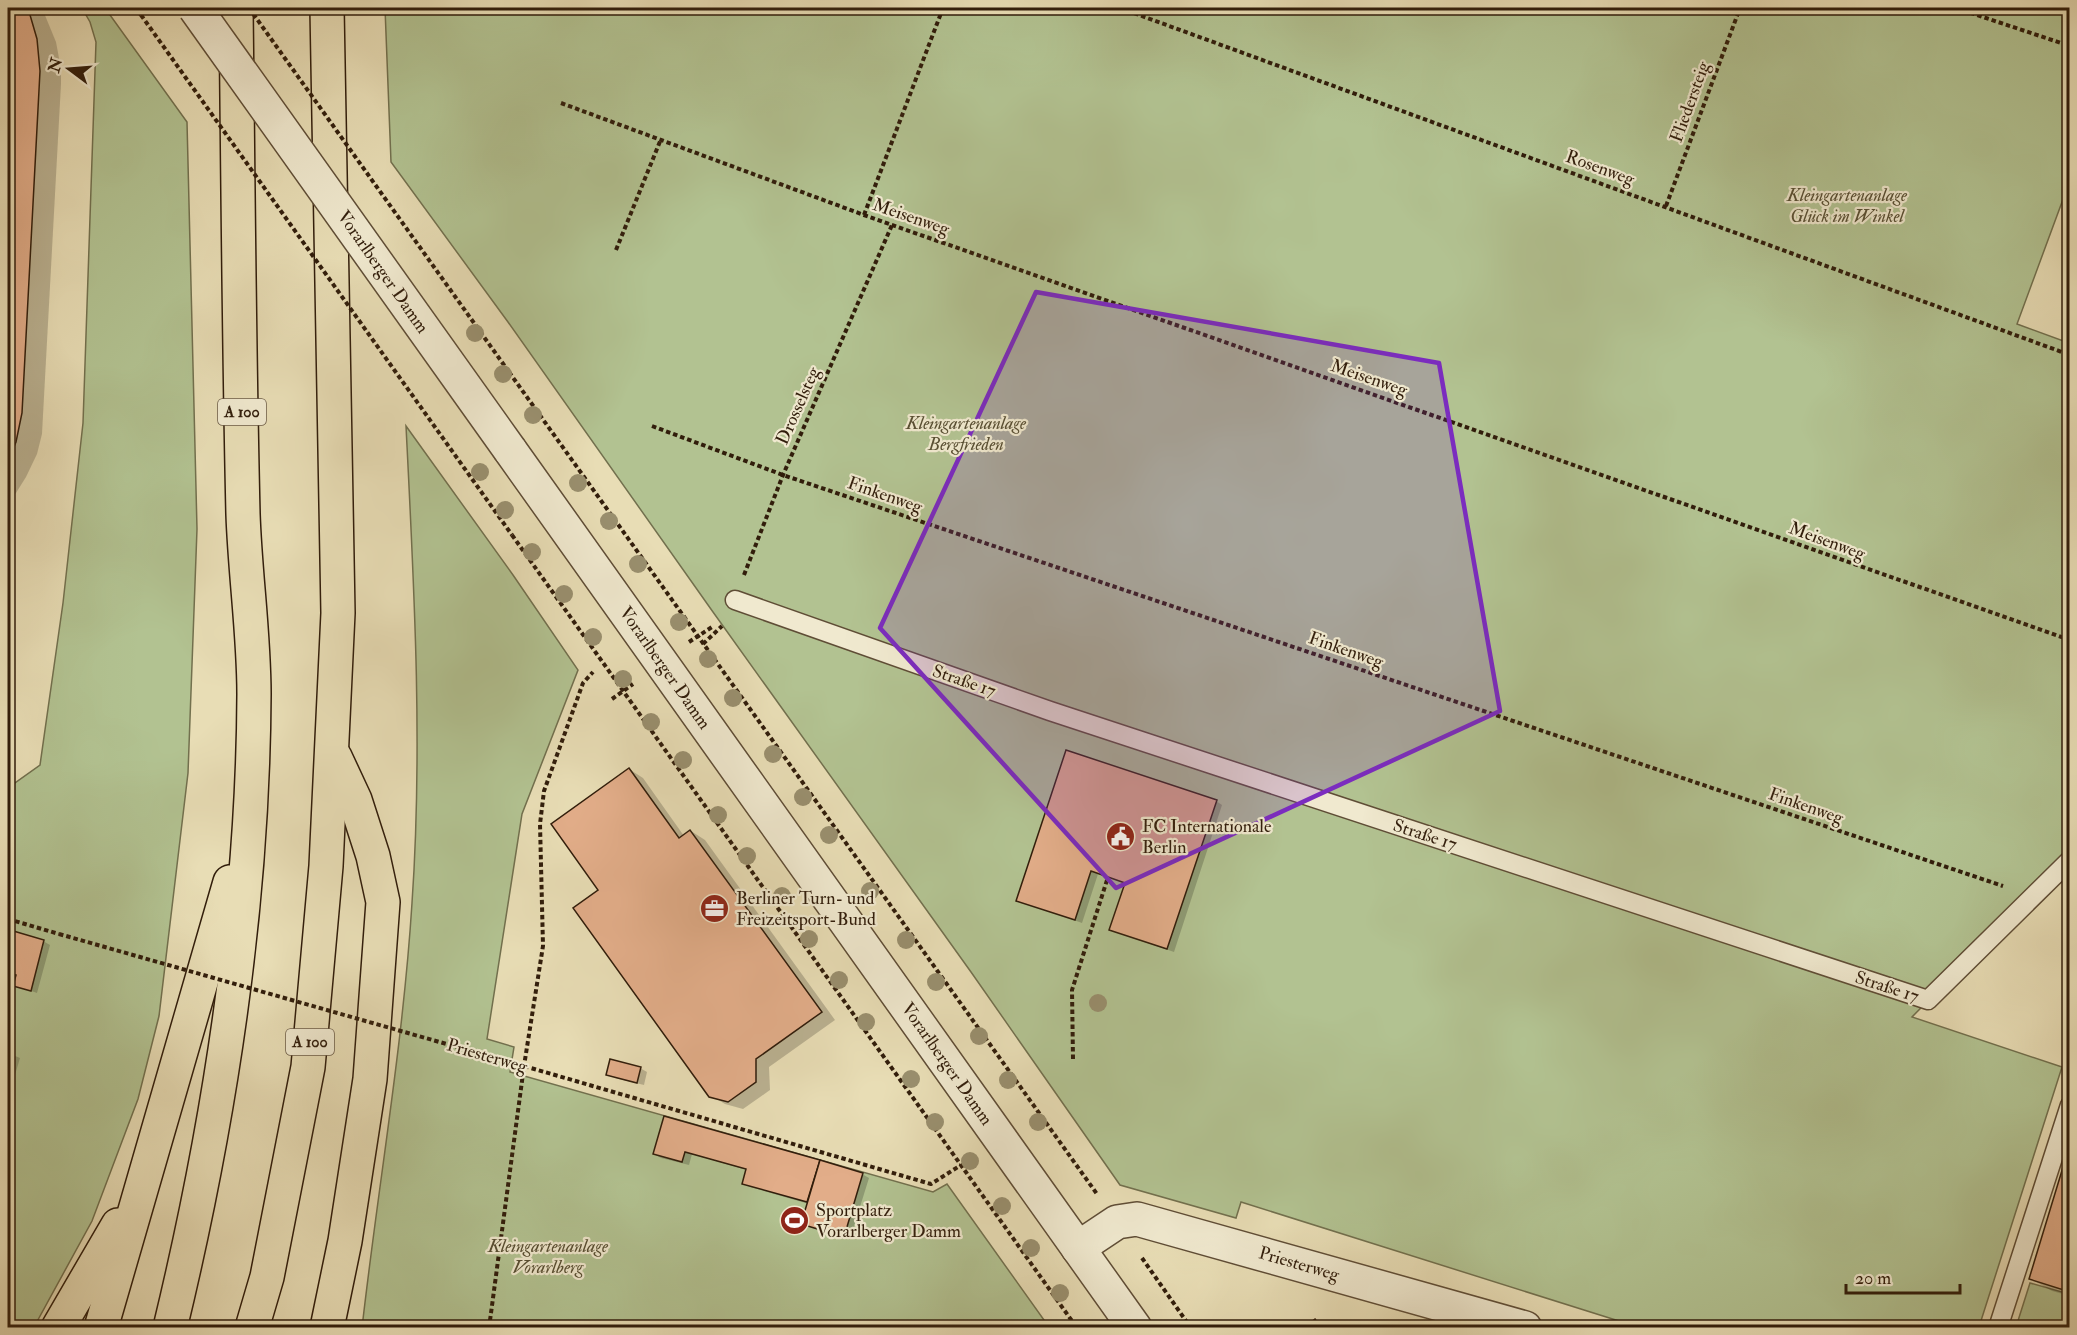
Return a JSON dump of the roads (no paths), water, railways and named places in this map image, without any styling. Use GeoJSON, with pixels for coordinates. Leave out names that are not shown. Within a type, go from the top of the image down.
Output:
{"type":"FeatureCollection","features":[{"type":"Feature","properties":{"kind":"highway","name":"A 100"},"geometry":{"type":"LineString","coordinates":[[170,1328],[203,1181],[217,1104],[240,933],[249,817],[254,693],[243,519],[236,8]]}},
{"type":"Feature","properties":{"kind":"highway","name":"A 100"},"geometry":{"type":"LineString","coordinates":[[252,1328],[267,1277],[308,1067],[326,866],[333,752],[338,613],[327,8]]}},
{"type":"Feature","properties":{"kind":"highway"},"geometry":{"type":"LineString","coordinates":[[327,1328],[345,1241],[370,1079],[383,902],[373,855],[355,800],[333,752]]}},
{"type":"Feature","properties":{"kind":"highway"},"geometry":{"type":"LineString","coordinates":[[101,1328],[249,817]]}},
{"type":"Feature","properties":{"kind":"highway"},"geometry":{"type":"LineString","coordinates":[[58,1328],[145,1179]]}},
{"type":"Feature","properties":{"kind":"street","name":"Vorarlberger Damm"},"geometry":{"type":"LineString","coordinates":[[195,8],[1135,1328]]}},
{"type":"Feature","properties":{"kind":"street","name":"Priesterweg"},"geometry":{"type":"LineString","coordinates":[[1078,1248],[1117,1222],[1137,1219],[1525,1328]]}},
{"type":"Feature","properties":{"kind":"lane","name":"Straße 17"},"geometry":{"type":"LineString","coordinates":[[735,600],[1050,711],[1928,1000],[2070,860]]}},
{"type":"Feature","properties":{"kind":"lane"},"geometry":{"type":"LineString","coordinates":[[1998,1328],[2070,1105]]}},
{"type":"Feature","properties":{"kind":"place","name":"FC Internationale Berlin"},"geometry":{"type":"Point","coordinates":[1121,836]}},
{"type":"Feature","properties":{"kind":"place","name":"Berliner Turn- und Freizeitsport-Bund"},"geometry":{"type":"Point","coordinates":[715,908]}},
{"type":"Feature","properties":{"kind":"place","name":"Sportplatz Vorarlberger Damm"},"geometry":{"type":"Point","coordinates":[795,1220]}},
{"type":"Feature","properties":{"kind":"park label","name":"Kleingartenanlage Glück im Winkel"},"geometry":{"type":"Point","coordinates":[1847,205]}},
{"type":"Feature","properties":{"kind":"park label","name":"Kleingartenanlage Bergfrieden"},"geometry":{"type":"Point","coordinates":[966,433]}},
{"type":"Feature","properties":{"kind":"park label","name":"Kleingartenanlage Vorarlberg"},"geometry":{"type":"Point","coordinates":[548,1256]}}]}
